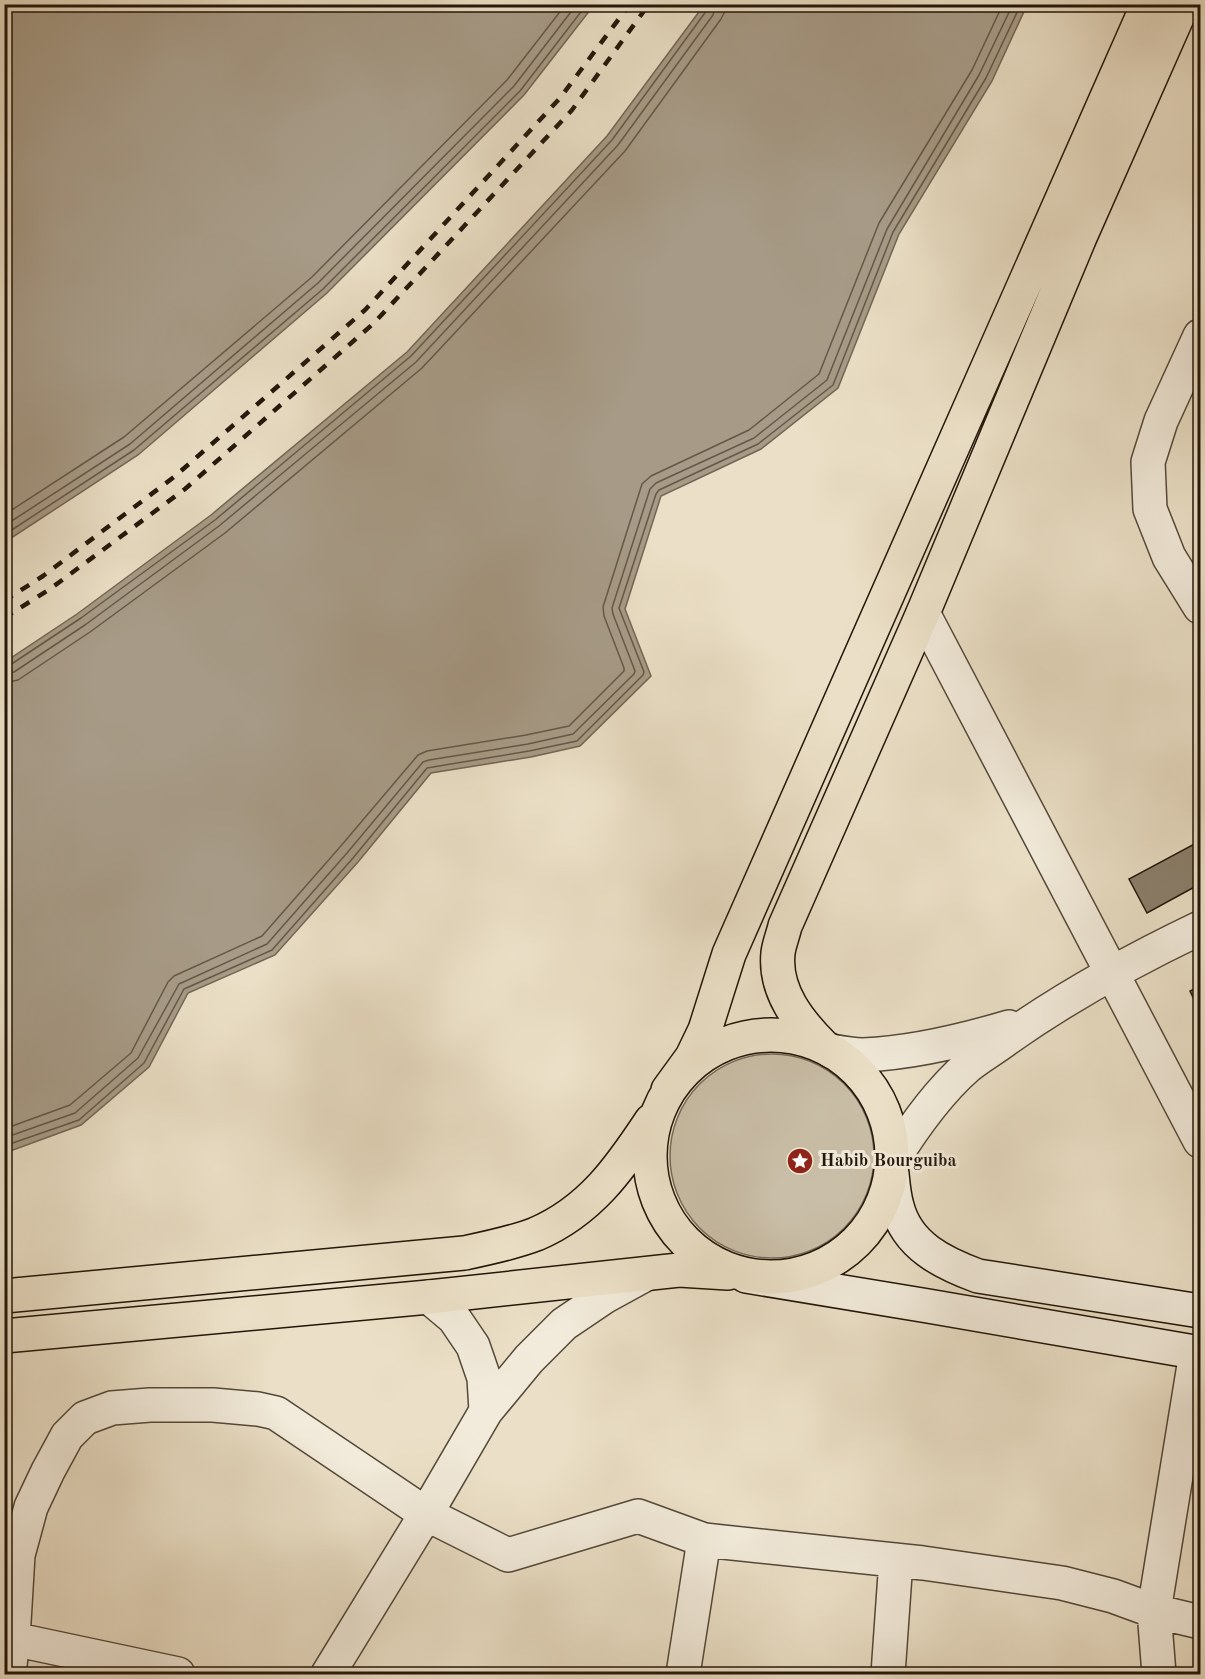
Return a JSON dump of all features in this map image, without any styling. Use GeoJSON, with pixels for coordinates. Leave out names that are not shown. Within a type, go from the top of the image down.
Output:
{"type":"FeatureCollection","features":[{"type":"Feature","properties":{"kind":"highway"},"geometry":{"type":"LineString","coordinates":[[4,1296],[464,1253],[504,1244],[537,1233],[573,1213],[608,1182],[692,1058],[705,1030],[729,954],[1148,4]]}},
{"type":"Feature","properties":{"kind":"highway"},"geometry":{"type":"LineString","coordinates":[[827,1049],[805,1028],[779,983],[778,954],[785,926],[923,613],[1080,237],[1183,4]]}},
{"type":"Feature","properties":{"kind":"highway"},"geometry":{"type":"LineString","coordinates":[[4,1336],[679,1270],[785,1277],[823,1267],[855,1244],[879,1213],[891,1169],[891,1132],[876,1094],[850,1062],[814,1041],[773,1034],[733,1040],[696,1059],[665,1097],[652,1126],[649,1165],[658,1203],[679,1237],[709,1262],[742,1274]]}},
{"type":"Feature","properties":{"kind":"street"},"geometry":{"type":"LineString","coordinates":[[1200,336],[1161,421],[1149,462],[1150,509],[1169,557],[1200,607]]}},
{"type":"Feature","properties":{"kind":"street"},"geometry":{"type":"LineString","coordinates":[[923,613],[1200,1141]]}},
{"type":"Feature","properties":{"kind":"street"},"geometry":{"type":"LineString","coordinates":[[1200,928],[1112,973],[1034,1020],[968,1066],[940,1095],[908,1137],[891,1169],[897,1208],[910,1235],[927,1252],[952,1266],[978,1276],[1200,1311]]}},
{"type":"Feature","properties":{"kind":"street"},"geometry":{"type":"LineString","coordinates":[[827,1049],[861,1055],[897,1052],[932,1047],[1034,1020]]}},
{"type":"Feature","properties":{"kind":"street"},"geometry":{"type":"LineString","coordinates":[[328,1674],[486,1411],[529,1359],[564,1324],[604,1297],[646,1274]]}},
{"type":"Feature","properties":{"kind":"street"},"geometry":{"type":"LineString","coordinates":[[742,1274],[1198,1353],[1154,1611],[1159,1674]]}},
{"type":"Feature","properties":{"kind":"street"},"geometry":{"type":"LineString","coordinates":[[429,1296],[454,1318],[473,1346],[484,1378],[486,1411]]}},
{"type":"Feature","properties":{"kind":"street"},"geometry":{"type":"LineString","coordinates":[[9,1674],[18,1555],[31,1507],[48,1471],[67,1436],[85,1418],[112,1408],[150,1405],[213,1405],[276,1413],[426,1514],[508,1555],[638,1516],[704,1539],[896,1560],[1062,1583],[1113,1596],[1154,1611],[1200,1622]]}},
{"type":"Feature","properties":{"kind":"street"},"geometry":{"type":"LineString","coordinates":[[683,1674],[704,1539]]}},
{"type":"Feature","properties":{"kind":"street"},"geometry":{"type":"LineString","coordinates":[[888,1674],[896,1560]]}},
{"type":"Feature","properties":{"kind":"street"},"geometry":{"type":"LineString","coordinates":[[13,1639],[178,1674]]}},
{"type":"Feature","properties":{"kind":"shaded area"},"geometry":{"type":"Polygon","coordinates":[[[762,1054],[782,1054],[802,1058],[820,1066],[837,1077],[851,1091],[870,1126],[874,1156],[870,1186],[862,1204],[851,1221],[837,1235],[802,1254],[782,1258],[762,1258],[742,1254],[724,1246],[707,1235],[693,1221],[674,1186],[670,1166],[670,1146],[674,1126],[682,1108],[693,1091],[707,1077],[742,1058],[762,1054]]]}},
{"type":"Feature","properties":{"kind":"water"},"geometry":{"type":"Polygon","coordinates":[[[5,4],[594,5],[524,95],[327,293],[138,455],[5,542],[5,4]]]}},
{"type":"Feature","properties":{"kind":"water"},"geometry":{"type":"Polygon","coordinates":[[[704,5],[1027,5],[992,81],[899,234],[838,388],[761,449],[661,496],[625,609],[651,676],[580,746],[531,757],[431,773],[358,862],[275,955],[188,993],[149,1067],[81,1125],[5,1153],[5,662],[77,614],[211,515],[407,352],[607,136],[704,5]]]}},
{"type":"Feature","properties":{"kind":"building"},"geometry":{"type":"Polygon","coordinates":[[[1200,841],[1200,884],[1147,913],[1129,879],[1200,841]]]}},
{"type":"Feature","properties":{"kind":"building"},"geometry":{"type":"Polygon","coordinates":[[[1200,986],[1200,1012],[1190,991],[1200,986]]]}},
{"type":"Feature","properties":{"kind":"railway"},"geometry":{"type":"LineString","coordinates":[[4,601],[43,576],[174,477],[365,310],[560,98],[630,4]]}},
{"type":"Feature","properties":{"kind":"railway"},"geometry":{"type":"LineString","coordinates":[[4,618],[50,589],[185,489],[374,323],[572,110],[649,4]]}},
{"type":"Feature","properties":{"kind":"place","name":"Habib Bourguiba"},"geometry":{"type":"Point","coordinates":[800,1161]}}]}
